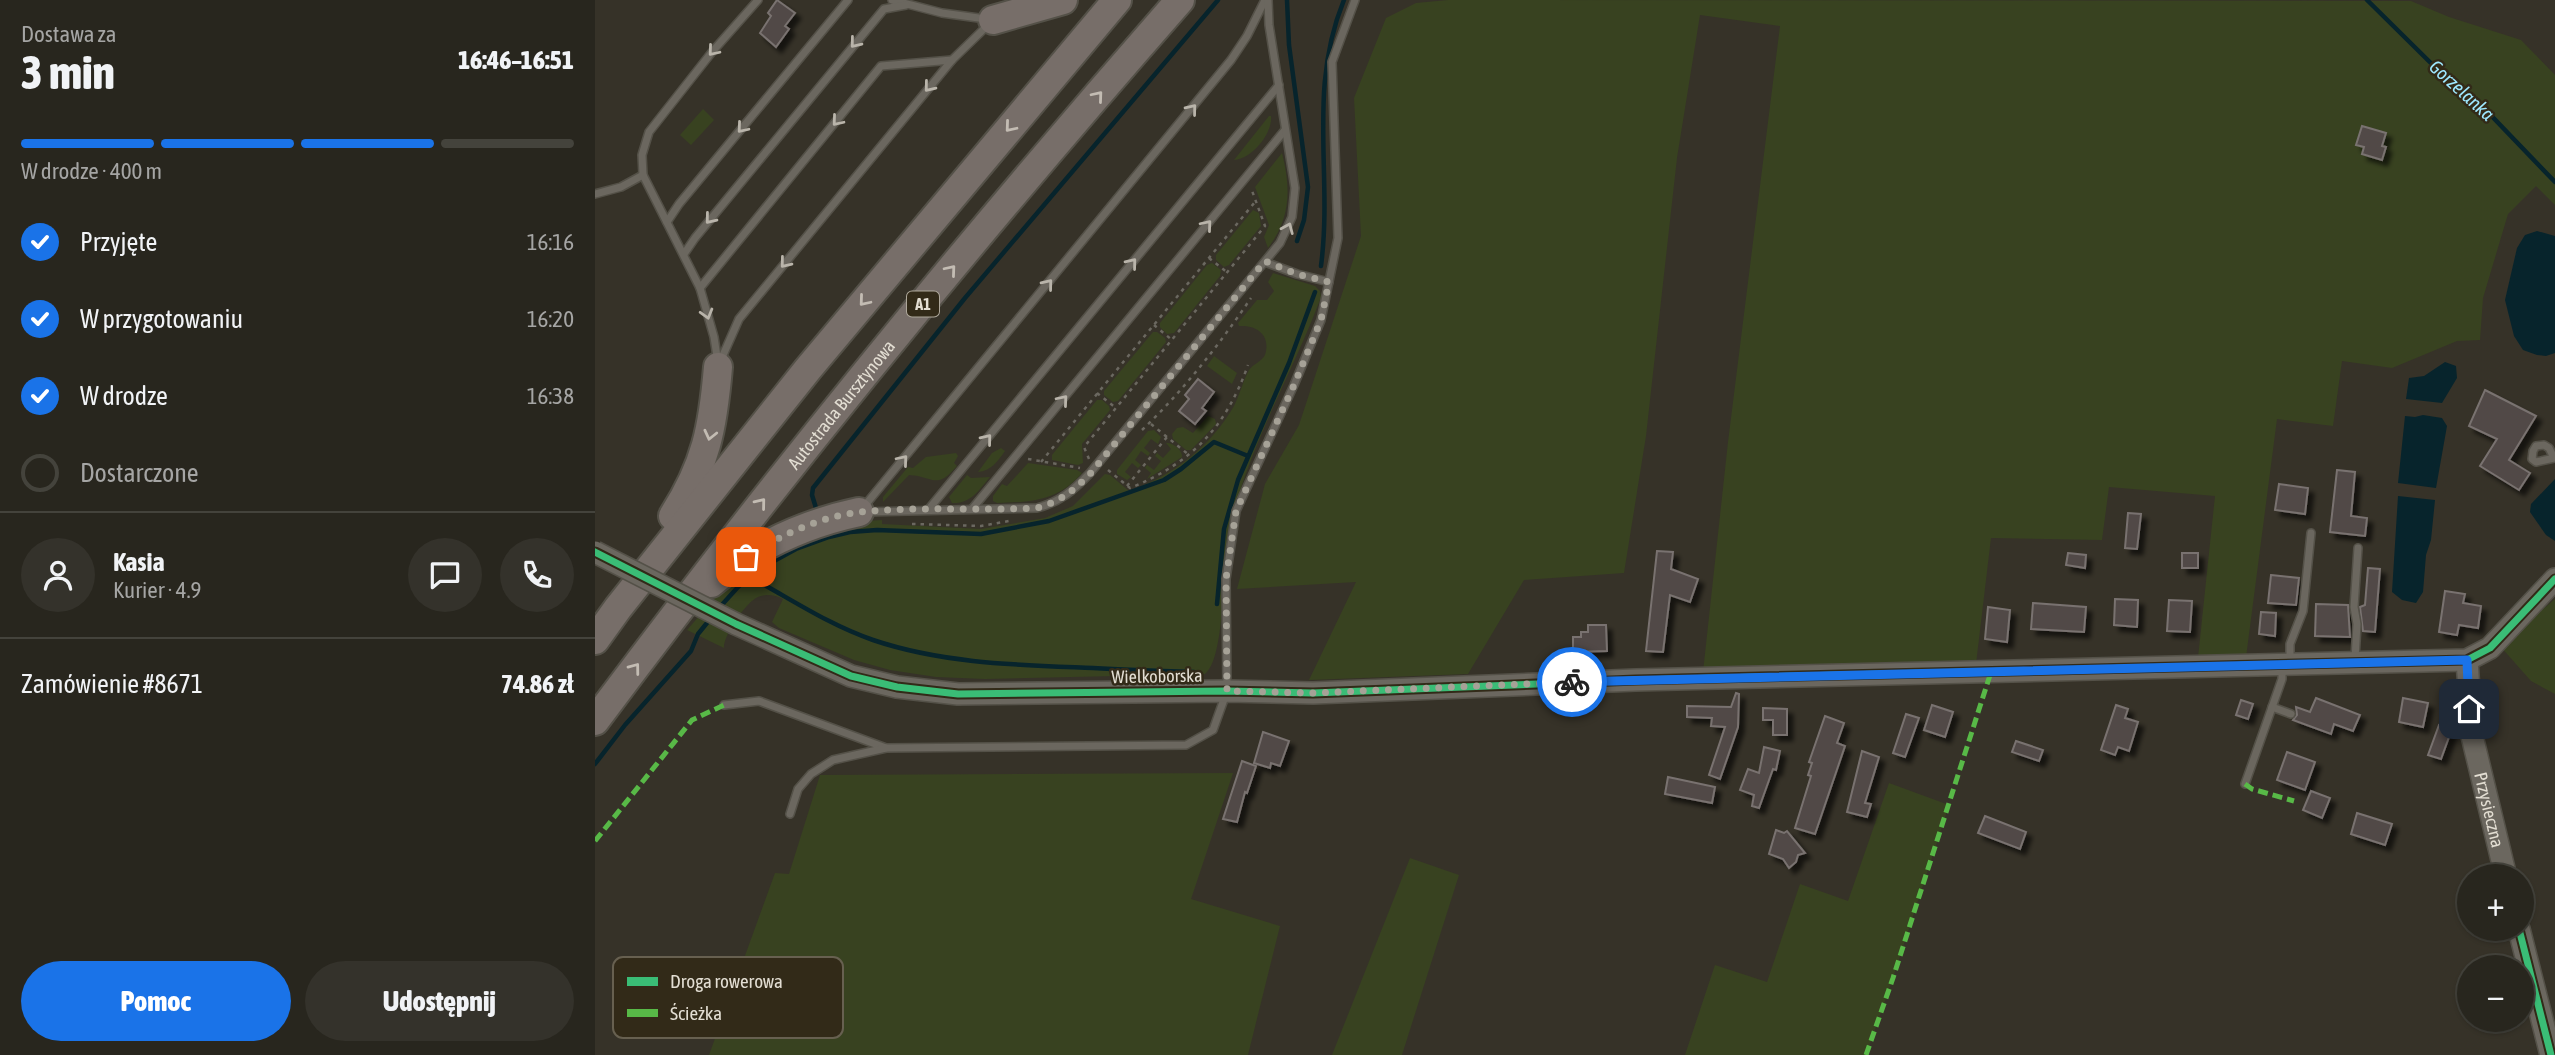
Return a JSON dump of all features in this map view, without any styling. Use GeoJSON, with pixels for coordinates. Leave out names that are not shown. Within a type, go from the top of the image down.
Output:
{"type":"FeatureCollection","features":[{"type":"Feature","properties":{"kind":"highway"},"geometry":{"type":"LineString","coordinates":[[993,20],[1063,0]]}},
{"type":"Feature","properties":{"kind":"highway"},"geometry":{"type":"LineString","coordinates":[[595,640],[817,358],[1117,0]]}},
{"type":"Feature","properties":{"kind":"highway","name":"Autostrada Bursztynowa"},"geometry":{"type":"LineString","coordinates":[[595,721],[733,537],[931,293],[1180,0]]}},
{"type":"Feature","properties":{"kind":"highway"},"geometry":{"type":"LineString","coordinates":[[618,608],[686,496],[701,464],[714,416],[718,368]]}},
{"type":"Feature","properties":{"kind":"highway"},"geometry":{"type":"LineString","coordinates":[[674,615],[719,577],[765,544],[806,526],[859,512]]}},
{"type":"Feature","properties":{"kind":"street","name":"Wielkoborska"},"geometry":{"type":"LineString","coordinates":[[595,552],[736,624],[851,676],[897,687],[969,694],[1227,691],[1313,693],[1636,680],[2467,660]]}},
{"type":"Feature","properties":{"kind":"street"},"geometry":{"type":"LineString","coordinates":[[2467,660],[2490,648],[2555,579]]}},
{"type":"Feature","properties":{"kind":"street","name":"Przysieczna"},"geometry":{"type":"LineString","coordinates":[[2467,660],[2472,736],[2503,864]]}},
{"type":"Feature","properties":{"kind":"street"},"geometry":{"type":"LineString","coordinates":[[2522,941],[2551,1055]]}},
{"type":"Feature","properties":{"kind":"lane"},"geometry":{"type":"LineString","coordinates":[[718,368],[714,337],[700,288],[643,175],[642,155],[649,132],[712,52],[758,0]]}},
{"type":"Feature","properties":{"kind":"lane"},"geometry":{"type":"LineString","coordinates":[[667,222],[848,0]]}},
{"type":"Feature","properties":{"kind":"lane"},"geometry":{"type":"LineString","coordinates":[[892,0],[942,13],[993,20]]}},
{"type":"Feature","properties":{"kind":"lane"},"geometry":{"type":"LineString","coordinates":[[859,512],[1037,508],[1062,499],[1075,490],[1265,261],[1287,232],[1295,204],[1295,188],[1266,0]]}},
{"type":"Feature","properties":{"kind":"lane"},"geometry":{"type":"LineString","coordinates":[[859,512],[1222,71],[1247,36],[1266,0]]}},
{"type":"Feature","properties":{"kind":"lane"},"geometry":{"type":"LineString","coordinates":[[790,814],[798,789],[811,774],[833,760],[886,748],[1186,745],[1213,730],[1227,691],[1226,579],[1236,511],[1321,320],[1338,238],[1332,62],[1355,0]]}},
{"type":"Feature","properties":{"kind":"lane"},"geometry":{"type":"LineString","coordinates":[[684,254],[884,9],[907,5]]}},
{"type":"Feature","properties":{"kind":"lane"},"geometry":{"type":"LineString","coordinates":[[718,368],[739,318],[952,60],[993,20]]}},
{"type":"Feature","properties":{"kind":"lane"},"geometry":{"type":"LineString","coordinates":[[700,288],[881,66],[952,60]]}},
{"type":"Feature","properties":{"kind":"lane"},"geometry":{"type":"LineString","coordinates":[[928,510],[1279,85]]}},
{"type":"Feature","properties":{"kind":"lane"},"geometry":{"type":"LineString","coordinates":[[972,509],[1285,130]]}},
{"type":"Feature","properties":{"kind":"lane"},"geometry":{"type":"LineString","coordinates":[[595,194],[621,187],[643,175]]}},
{"type":"Feature","properties":{"kind":"lane"},"geometry":{"type":"LineString","coordinates":[[1265,261],[1297,274],[1329,282]]}},
{"type":"Feature","properties":{"kind":"lane"},"geometry":{"type":"LineString","coordinates":[[2245,784],[2303,611],[2311,533]]}},
{"type":"Feature","properties":{"kind":"lane"},"geometry":{"type":"LineString","coordinates":[[2355,663],[2357,624],[2354,607],[2358,548]]}},
{"type":"Feature","properties":{"kind":"lane"},"geometry":{"type":"LineString","coordinates":[[724,705],[759,701],[886,748]]}},
{"type":"Feature","properties":{"kind":"lane"},"geometry":{"type":"LineString","coordinates":[[2272,707],[2291,714]]}},
{"type":"Feature","properties":{"kind":"path"},"geometry":{"type":"LineString","coordinates":[[1089,460],[1084,447],[1265,226],[1251,187]]}},
{"type":"Feature","properties":{"kind":"path"},"geometry":{"type":"LineString","coordinates":[[1041,461],[1256,201]]}},
{"type":"Feature","properties":{"kind":"path"},"geometry":{"type":"LineString","coordinates":[[1209,258],[1228,273]]}},
{"type":"Feature","properties":{"kind":"path"},"geometry":{"type":"LineString","coordinates":[[1135,439],[1230,329],[1253,295]]}},
{"type":"Feature","properties":{"kind":"path"},"geometry":{"type":"LineString","coordinates":[[1153,325],[1172,340]]}},
{"type":"Feature","properties":{"kind":"path"},"geometry":{"type":"LineString","coordinates":[[1102,475],[1108,470],[1130,488],[1159,475],[1189,456],[1225,415],[1237,395],[1248,365]]}},
{"type":"Feature","properties":{"kind":"path"},"geometry":{"type":"LineString","coordinates":[[1097,393],[1116,408]]}},
{"type":"Feature","properties":{"kind":"path"},"geometry":{"type":"LineString","coordinates":[[1150,423],[1189,456]]}},
{"type":"Feature","properties":{"kind":"path"},"geometry":{"type":"LineString","coordinates":[[1127,486],[1167,437]]}},
{"type":"Feature","properties":{"kind":"path"},"geometry":{"type":"LineString","coordinates":[[1026,459],[1082,468]]}},
{"type":"Feature","properties":{"kind":"path"},"geometry":{"type":"LineString","coordinates":[[906,523],[981,526],[1011,521]]}},
{"type":"Feature","properties":{"kind":"green space"},"geometry":{"type":"Polygon","coordinates":[[[1448,0],[2411,1],[2449,17],[2521,40],[2555,75],[2555,205],[2536,186],[2508,214],[2483,298],[2480,340],[2457,341],[2392,368],[2342,361],[2333,426],[2277,419],[2245,665],[2197,667],[2215,496],[2109,487],[2102,540],[1991,538],[1976,664],[1703,672],[1728,442],[1780,26],[1700,15],[1677,158],[1646,436],[1624,573],[1524,580],[1468,674],[1309,680],[1356,582],[1237,589],[1265,484],[1299,425],[1361,236],[1354,98],[1386,18],[1416,3],[1448,0]]]}},
{"type":"Feature","properties":{"kind":"green space"},"geometry":{"type":"Polygon","coordinates":[[[703,109],[714,120],[691,145],[680,135],[703,109]]]}},
{"type":"Feature","properties":{"kind":"green space"},"geometry":{"type":"Polygon","coordinates":[[[1269,116],[1269,130],[1260,144],[1248,155],[1234,160],[1269,116]]]}},
{"type":"Feature","properties":{"kind":"green space"},"geometry":{"type":"Polygon","coordinates":[[[1282,153],[1287,178],[1287,202],[1281,225],[1268,248],[1264,237],[1269,225],[1255,187],[1282,153]]]}},
{"type":"Feature","properties":{"kind":"green space"},"geometry":{"type":"Polygon","coordinates":[[[1253,210],[1259,213],[1261,226],[1229,265],[1224,267],[1216,260],[1216,255],[1253,210]]]}},
{"type":"Feature","properties":{"kind":"green space"},"geometry":{"type":"Polygon","coordinates":[[[1212,263],[1221,270],[1220,276],[1174,333],[1167,334],[1160,327],[1160,323],[1207,265],[1212,263]]]}},
{"type":"Feature","properties":{"kind":"green space"},"geometry":{"type":"Polygon","coordinates":[[[1273,273],[1315,286],[1321,297],[1242,485],[1226,551],[1216,653],[1205,674],[985,679],[936,677],[890,670],[854,660],[779,628],[772,622],[783,599],[770,595],[756,598],[746,607],[731,628],[724,648],[687,630],[721,591],[765,555],[866,521],[882,520],[882,524],[981,529],[1045,518],[1073,506],[1105,474],[1129,491],[1176,468],[1214,434],[1234,406],[1249,370],[1265,355],[1266,342],[1261,333],[1252,327],[1239,326],[1238,323],[1257,300],[1267,300],[1274,291],[1268,282],[1273,273]]]}},
{"type":"Feature","properties":{"kind":"green space"},"geometry":{"type":"Polygon","coordinates":[[[1153,332],[1165,338],[1166,342],[1118,401],[1113,402],[1104,395],[1104,391],[1153,332]]]}},
{"type":"Feature","properties":{"kind":"green space"},"geometry":{"type":"Polygon","coordinates":[[[1214,356],[1237,373],[1232,384],[1207,366],[1214,356]]]}},
{"type":"Feature","properties":{"kind":"green space"},"geometry":{"type":"Polygon","coordinates":[[[1097,400],[1102,400],[1110,410],[1082,444],[1083,463],[1078,465],[1052,460],[1052,455],[1097,400]]]}},
{"type":"Feature","properties":{"kind":"green space"},"geometry":{"type":"Polygon","coordinates":[[[1208,416],[1215,419],[1216,424],[1191,450],[1186,450],[1173,439],[1172,434],[1177,428],[1183,427],[1193,433],[1208,416]]]}},
{"type":"Feature","properties":{"kind":"green space"},"geometry":{"type":"Polygon","coordinates":[[[1154,430],[1161,437],[1158,444],[1151,439],[1144,448],[1150,453],[1148,456],[1141,451],[1135,460],[1141,465],[1138,468],[1132,463],[1125,472],[1131,477],[1127,480],[1117,474],[1117,470],[1148,431],[1154,430]]]}},
{"type":"Feature","properties":{"kind":"green space"},"geometry":{"type":"Polygon","coordinates":[[[1166,443],[1177,447],[1182,457],[1147,479],[1151,473],[1145,468],[1147,465],[1154,470],[1161,461],[1155,456],[1157,453],[1163,458],[1171,449],[1166,443]]]}},
{"type":"Feature","properties":{"kind":"green space"},"geometry":{"type":"Polygon","coordinates":[[[1001,448],[1005,451],[997,462],[987,470],[978,472],[992,453],[1001,448]]]}},
{"type":"Feature","properties":{"kind":"green space"},"geometry":{"type":"Polygon","coordinates":[[[956,453],[958,456],[954,463],[957,466],[950,474],[939,480],[909,475],[883,502],[883,497],[908,467],[913,468],[926,457],[956,453]]]}},
{"type":"Feature","properties":{"kind":"green space"},"geometry":{"type":"Polygon","coordinates":[[[1028,463],[1082,473],[1054,495],[1010,503],[993,501],[993,496],[1002,484],[1007,486],[1028,463]]]}},
{"type":"Feature","properties":{"kind":"green space"},"geometry":{"type":"Polygon","coordinates":[[[967,475],[971,478],[990,477],[969,499],[952,503],[949,497],[967,475]]]}},
{"type":"Feature","properties":{"kind":"green space"},"geometry":{"type":"Polygon","coordinates":[[[2555,599],[2555,694],[2531,681],[2500,646],[2555,599]]]}},
{"type":"Feature","properties":{"kind":"green space"},"geometry":{"type":"Polygon","coordinates":[[[1233,773],[1191,899],[1280,926],[1248,1055],[709,1055],[715,1038],[843,1038],[843,957],[745,957],[775,873],[789,874],[820,775],[1233,773]]]}},
{"type":"Feature","properties":{"kind":"green space"},"geometry":{"type":"Polygon","coordinates":[[[1889,783],[1949,805],[1866,1055],[1685,1055],[1715,965],[1767,982],[1800,884],[1848,901],[1889,783]]]}},
{"type":"Feature","properties":{"kind":"green space"},"geometry":{"type":"Polygon","coordinates":[[[1410,858],[1459,875],[1402,1055],[1332,1055],[1410,858]]]}},
{"type":"Feature","properties":{"kind":"water"},"geometry":{"type":"Polygon","coordinates":[[[2537,231],[2555,236],[2555,353],[2546,356],[2523,350],[2514,336],[2505,300],[2517,248],[2525,235],[2537,231]]]}},
{"type":"Feature","properties":{"kind":"water"},"geometry":{"type":"Polygon","coordinates":[[[2445,362],[2456,366],[2457,378],[2442,403],[2406,399],[2409,378],[2424,376],[2445,362]]]}},
{"type":"Feature","properties":{"kind":"water"},"geometry":{"type":"Polygon","coordinates":[[[2405,416],[2442,418],[2447,426],[2436,488],[2398,483],[2405,416]]]}},
{"type":"Feature","properties":{"kind":"water"},"geometry":{"type":"Polygon","coordinates":[[[2555,479],[2555,541],[2546,535],[2530,512],[2531,504],[2555,479]]]}},
{"type":"Feature","properties":{"kind":"water"},"geometry":{"type":"Polygon","coordinates":[[[2398,496],[2435,500],[2423,592],[2416,603],[2402,600],[2392,592],[2398,496]]]}},
{"type":"Feature","properties":{"kind":"building"},"geometry":{"type":"Polygon","coordinates":[[[777,0],[795,13],[785,26],[789,29],[776,47],[760,33],[777,0]]]}},
{"type":"Feature","properties":{"kind":"building"},"geometry":{"type":"Polygon","coordinates":[[[2362,126],[2386,133],[2382,160],[2362,154],[2364,147],[2356,145],[2362,126]]]}},
{"type":"Feature","properties":{"kind":"building"},"geometry":{"type":"Polygon","coordinates":[[[1198,379],[1214,392],[1202,408],[1206,411],[1195,424],[1179,411],[1189,399],[1185,395],[1198,379]]]}},
{"type":"Feature","properties":{"kind":"building"},"geometry":{"type":"Polygon","coordinates":[[[2485,390],[2536,416],[2509,460],[2530,473],[2519,490],[2480,466],[2497,439],[2469,426],[2485,390]]]}},
{"type":"Feature","properties":{"kind":"building"},"geometry":{"type":"Polygon","coordinates":[[[2337,470],[2355,472],[2351,516],[2367,518],[2365,536],[2330,532],[2337,470]]]}},
{"type":"Feature","properties":{"kind":"building"},"geometry":{"type":"Polygon","coordinates":[[[2279,484],[2308,488],[2305,514],[2275,510],[2279,484]]]}},
{"type":"Feature","properties":{"kind":"building"},"geometry":{"type":"Polygon","coordinates":[[[2128,513],[2141,514],[2137,549],[2125,548],[2128,513]]]}},
{"type":"Feature","properties":{"kind":"building"},"geometry":{"type":"Polygon","coordinates":[[[1657,551],[1673,552],[1671,569],[1698,579],[1690,602],[1670,595],[1663,652],[1646,651],[1657,551]]]}},
{"type":"Feature","properties":{"kind":"building"},"geometry":{"type":"Polygon","coordinates":[[[2068,553],[2086,555],[2085,568],[2066,565],[2068,553]]]}},
{"type":"Feature","properties":{"kind":"building"},"geometry":{"type":"Polygon","coordinates":[[[2182,553],[2198,553],[2198,568],[2182,568],[2182,553]]]}},
{"type":"Feature","properties":{"kind":"building"},"geometry":{"type":"Polygon","coordinates":[[[2368,568],[2380,569],[2375,632],[2363,631],[2360,607],[2365,605],[2368,568]]]}},
{"type":"Feature","properties":{"kind":"building"},"geometry":{"type":"Polygon","coordinates":[[[2271,575],[2299,578],[2296,605],[2268,603],[2271,575]]]}},
{"type":"Feature","properties":{"kind":"building"},"geometry":{"type":"Polygon","coordinates":[[[2445,591],[2465,594],[2463,603],[2481,606],[2478,628],[2459,625],[2457,635],[2439,632],[2445,591]]]}},
{"type":"Feature","properties":{"kind":"building"},"geometry":{"type":"Polygon","coordinates":[[[2115,599],[2138,600],[2137,627],[2114,625],[2115,599]]]}},
{"type":"Feature","properties":{"kind":"building"},"geometry":{"type":"Polygon","coordinates":[[[2169,600],[2192,601],[2190,632],[2167,631],[2169,600]]]}},
{"type":"Feature","properties":{"kind":"building"},"geometry":{"type":"Polygon","coordinates":[[[2033,603],[2086,607],[2084,632],[2031,629],[2033,603]]]}},
{"type":"Feature","properties":{"kind":"building"},"geometry":{"type":"Polygon","coordinates":[[[2316,604],[2348,605],[2350,637],[2315,636],[2316,604]]]}},
{"type":"Feature","properties":{"kind":"building"},"geometry":{"type":"Polygon","coordinates":[[[1988,607],[2010,610],[2007,642],[1985,639],[1988,607]]]}},
{"type":"Feature","properties":{"kind":"building"},"geometry":{"type":"Polygon","coordinates":[[[2261,612],[2276,613],[2275,636],[2259,634],[2261,612]]]}},
{"type":"Feature","properties":{"kind":"building"},"geometry":{"type":"Polygon","coordinates":[[[1588,625],[1606,625],[1607,651],[1573,652],[1573,637],[1581,637],[1581,632],[1588,632],[1588,625]]]}},
{"type":"Feature","properties":{"kind":"building"},"geometry":{"type":"Polygon","coordinates":[[[1736,693],[1739,694],[1738,727],[1720,779],[1709,775],[1725,727],[1711,726],[1712,718],[1687,717],[1687,706],[1731,707],[1736,693]]]}},
{"type":"Feature","properties":{"kind":"building"},"geometry":{"type":"Polygon","coordinates":[[[2316,698],[2360,715],[2353,731],[2334,724],[2331,734],[2293,720],[2297,715],[2296,707],[2310,712],[2316,698]]]}},
{"type":"Feature","properties":{"kind":"building"},"geometry":{"type":"Polygon","coordinates":[[[2403,698],[2428,703],[2423,727],[2399,722],[2403,698]]]}},
{"type":"Feature","properties":{"kind":"building"},"geometry":{"type":"Polygon","coordinates":[[[2241,700],[2253,704],[2248,719],[2236,715],[2241,700]]]}},
{"type":"Feature","properties":{"kind":"building"},"geometry":{"type":"Polygon","coordinates":[[[1932,705],[1953,712],[1945,737],[1924,730],[1932,705]]]}},
{"type":"Feature","properties":{"kind":"building"},"geometry":{"type":"Polygon","coordinates":[[[2116,705],[2128,709],[2125,718],[2138,722],[2129,751],[2118,747],[2115,755],[2101,750],[2116,705]]]}},
{"type":"Feature","properties":{"kind":"building"},"geometry":{"type":"Polygon","coordinates":[[[1763,708],[1787,709],[1787,735],[1773,735],[1773,720],[1763,720],[1763,708]]]}},
{"type":"Feature","properties":{"kind":"building"},"geometry":{"type":"Polygon","coordinates":[[[1906,714],[1919,718],[1905,757],[1893,753],[1906,714]]]}},
{"type":"Feature","properties":{"kind":"building"},"geometry":{"type":"Polygon","coordinates":[[[1825,716],[1844,723],[1837,743],[1845,746],[1815,834],[1795,828],[1811,776],[1808,775],[1812,763],[1809,762],[1825,716]]]}},
{"type":"Feature","properties":{"kind":"building"},"geometry":{"type":"Polygon","coordinates":[[[2439,725],[2452,729],[2441,759],[2428,755],[2439,725]]]}},
{"type":"Feature","properties":{"kind":"building"},"geometry":{"type":"Polygon","coordinates":[[[1263,732],[1289,741],[1280,766],[1271,763],[1270,768],[1254,763],[1263,732]]]}},
{"type":"Feature","properties":{"kind":"building"},"geometry":{"type":"Polygon","coordinates":[[[2016,741],[2043,750],[2039,761],[2012,752],[2016,741]]]}},
{"type":"Feature","properties":{"kind":"building"},"geometry":{"type":"Polygon","coordinates":[[[1764,747],[1780,751],[1776,770],[1773,769],[1759,808],[1752,806],[1754,795],[1740,790],[1748,769],[1759,773],[1764,747]]]}},
{"type":"Feature","properties":{"kind":"building"},"geometry":{"type":"Polygon","coordinates":[[[1862,751],[1879,757],[1865,803],[1871,804],[1867,817],[1847,812],[1862,751]]]}},
{"type":"Feature","properties":{"kind":"building"},"geometry":{"type":"Polygon","coordinates":[[[2287,752],[2315,762],[2305,790],[2277,780],[2287,752]]]}},
{"type":"Feature","properties":{"kind":"building"},"geometry":{"type":"Polygon","coordinates":[[[1242,761],[1256,766],[1237,822],[1223,819],[1242,761]]]}},
{"type":"Feature","properties":{"kind":"building"},"geometry":{"type":"Polygon","coordinates":[[[1668,777],[1715,787],[1712,803],[1665,794],[1668,777]]]}},
{"type":"Feature","properties":{"kind":"building"},"geometry":{"type":"Polygon","coordinates":[[[2311,791],[2330,798],[2322,818],[2303,810],[2311,791]]]}},
{"type":"Feature","properties":{"kind":"building"},"geometry":{"type":"Polygon","coordinates":[[[2357,813],[2392,824],[2385,845],[2351,834],[2357,813]]]}},
{"type":"Feature","properties":{"kind":"building"},"geometry":{"type":"Polygon","coordinates":[[[1985,816],[2026,832],[2020,849],[1978,833],[1985,816]]]}},
{"type":"Feature","properties":{"kind":"building"},"geometry":{"type":"Polygon","coordinates":[[[1776,830],[1784,833],[1787,831],[1805,853],[1798,855],[1796,862],[1789,868],[1783,859],[1769,854],[1776,830]]]}},
{"type":"Feature","properties":{"kind":"waterway"},"geometry":{"type":"LineString","coordinates":[[816,508],[813,488],[965,298],[1218,0]]}},
{"type":"Feature","properties":{"kind":"waterway"},"geometry":{"type":"LineString","coordinates":[[1287,0],[1289,45],[1308,187],[1304,220],[1297,241]]}},
{"type":"Feature","properties":{"kind":"waterway"},"geometry":{"type":"LineString","coordinates":[[1321,266],[1324,232],[1323,132],[1326,67],[1344,0]]}},
{"type":"Feature","properties":{"kind":"waterway","name":"Gorzelanka"},"geometry":{"type":"LineString","coordinates":[[2367,0],[2447,79],[2482,106],[2555,182]]}},
{"type":"Feature","properties":{"kind":"waterway"},"geometry":{"type":"LineString","coordinates":[[1217,604],[1224,529],[1238,480],[1289,363],[1315,292]]}},
{"type":"Feature","properties":{"kind":"waterway"},"geometry":{"type":"LineString","coordinates":[[719,608],[738,587],[763,567],[796,549],[829,537],[877,530],[981,534],[1049,521],[1164,480],[1214,442],[1248,456]]}},
{"type":"Feature","properties":{"kind":"waterway"},"geometry":{"type":"LineString","coordinates":[[750,577],[857,634],[927,654],[1010,664],[1194,672]]}},
{"type":"Feature","properties":{"kind":"waterway"},"geometry":{"type":"LineString","coordinates":[[595,764],[625,725],[691,651],[698,634],[711,618]]}},
{"type":"Feature","properties":{"kind":"marked path"},"geometry":{"type":"LineString","coordinates":[[1866,1055],[1991,672]]}},
{"type":"Feature","properties":{"kind":"marked path"},"geometry":{"type":"LineString","coordinates":[[595,841],[692,720],[724,705]]}},
{"type":"Feature","properties":{"kind":"marked path"},"geometry":{"type":"LineString","coordinates":[[2245,784],[2252,789],[2294,801]]}},
{"type":"Feature","properties":{"kind":"cycle path"},"geometry":{"type":"LineString","coordinates":[[595,552],[736,624],[851,676],[897,687],[958,694],[1227,691],[1313,693],[1636,680],[2467,660],[2490,648],[2555,579]]}},
{"type":"Feature","properties":{"kind":"cycle path"},"geometry":{"type":"LineString","coordinates":[[2522,941],[2551,1055]]}},
{"type":"Feature","properties":{"kind":"way so far"},"geometry":{"type":"LineString","coordinates":[[746,557],[765,544],[806,526],[859,512],[1037,508],[1062,499],[1090,474],[1265,261],[1297,274],[1329,282],[1321,320],[1236,511],[1226,579],[1227,691],[1313,693],[1572,682]]}},
{"type":"Feature","properties":{"kind":"route"},"geometry":{"type":"LineString","coordinates":[[1572,682],[2467,660],[2469,709]]}}]}
